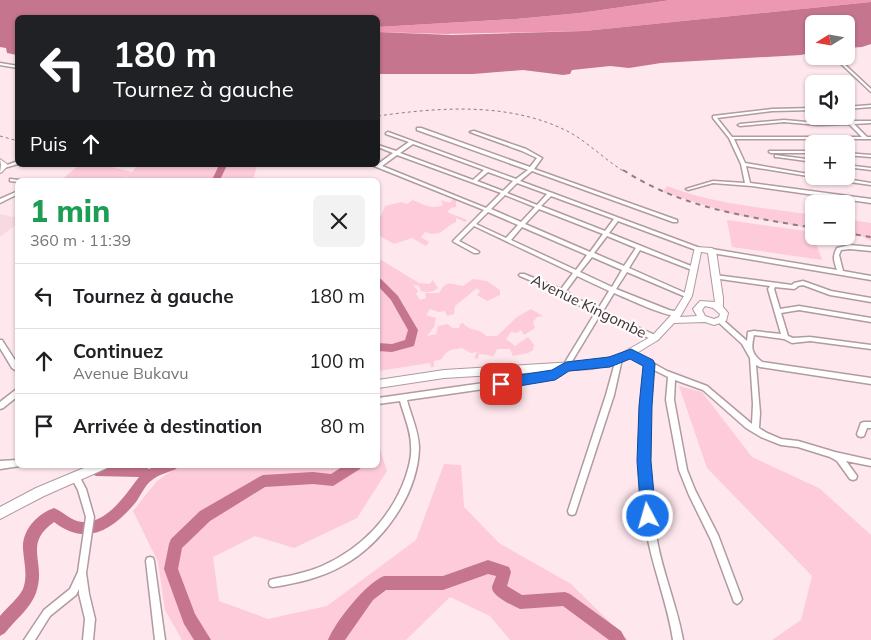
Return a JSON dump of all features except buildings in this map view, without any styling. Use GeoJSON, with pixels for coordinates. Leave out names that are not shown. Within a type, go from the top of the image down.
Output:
{"type":"FeatureCollection","features":[{"type":"Feature","properties":{"kind":"street"},"geometry":{"type":"LineString","coordinates":[[0,64],[15,66]]}},
{"type":"Feature","properties":{"kind":"street"},"geometry":{"type":"LineString","coordinates":[[845,65],[871,91]]}},
{"type":"Feature","properties":{"kind":"street"},"geometry":{"type":"LineString","coordinates":[[855,107],[871,106]]}},
{"type":"Feature","properties":{"kind":"street"},"geometry":{"type":"LineString","coordinates":[[750,185],[747,183],[743,164],[731,138],[715,117],[774,110],[805,109]]}},
{"type":"Feature","properties":{"kind":"street"},"geometry":{"type":"LineString","coordinates":[[740,125],[784,121],[805,123]]}},
{"type":"Feature","properties":{"kind":"street"},"geometry":{"type":"LineString","coordinates":[[855,123],[871,122]]}},
{"type":"Feature","properties":{"kind":"street"},"geometry":{"type":"LineString","coordinates":[[852,125],[868,138]]}},
{"type":"Feature","properties":{"kind":"street"},"geometry":{"type":"LineString","coordinates":[[419,129],[675,221]]}},
{"type":"Feature","properties":{"kind":"street"},"geometry":{"type":"LineString","coordinates":[[472,132],[539,157],[537,163],[516,181],[456,242],[476,252]]}},
{"type":"Feature","properties":{"kind":"street"},"geometry":{"type":"LineString","coordinates":[[388,133],[698,249],[871,278]]}},
{"type":"Feature","properties":{"kind":"street"},"geometry":{"type":"LineString","coordinates":[[731,138],[868,138]]}},
{"type":"Feature","properties":{"kind":"street"},"geometry":{"type":"LineString","coordinates":[[380,165],[412,142]]}},
{"type":"Feature","properties":{"kind":"street"},"geometry":{"type":"LineString","coordinates":[[380,147],[504,193],[694,269]]}},
{"type":"Feature","properties":{"kind":"street"},"geometry":{"type":"LineString","coordinates":[[771,152],[805,152]]}},
{"type":"Feature","properties":{"kind":"street"},"geometry":{"type":"LineString","coordinates":[[855,155],[871,156]]}},
{"type":"Feature","properties":{"kind":"street"},"geometry":{"type":"LineString","coordinates":[[776,156],[805,160]]}},
{"type":"Feature","properties":{"kind":"street"},"geometry":{"type":"LineString","coordinates":[[1,167],[15,163]]}},
{"type":"Feature","properties":{"kind":"street"},"geometry":{"type":"LineString","coordinates":[[743,164],[805,174]]}},
{"type":"Feature","properties":{"kind":"street"},"geometry":{"type":"LineString","coordinates":[[380,167],[626,268],[688,296],[699,306]]}},
{"type":"Feature","properties":{"kind":"street"},"geometry":{"type":"LineString","coordinates":[[855,167],[871,168]]}},
{"type":"Feature","properties":{"kind":"street"},"geometry":{"type":"LineString","coordinates":[[474,182],[487,170]]}},
{"type":"Feature","properties":{"kind":"street"},"geometry":{"type":"LineString","coordinates":[[688,189],[713,182],[871,201]]}},
{"type":"Feature","properties":{"kind":"street"},"geometry":{"type":"LineString","coordinates":[[855,182],[871,184]]}},
{"type":"Feature","properties":{"kind":"street"},"geometry":{"type":"LineString","coordinates":[[0,201],[15,194]]}},
{"type":"Feature","properties":{"kind":"street"},"geometry":{"type":"LineString","coordinates":[[508,240],[550,194]]}},
{"type":"Feature","properties":{"kind":"street"},"geometry":{"type":"LineString","coordinates":[[0,196],[8,198]]}},
{"type":"Feature","properties":{"kind":"street"},"geometry":{"type":"LineString","coordinates":[[562,292],[617,219]]}},
{"type":"Feature","properties":{"kind":"street"},"geometry":{"type":"LineString","coordinates":[[474,224],[613,290],[668,312],[714,322],[720,321]]}},
{"type":"Feature","properties":{"kind":"street"},"geometry":{"type":"LineString","coordinates":[[380,401],[540,378],[559,373],[566,366],[639,247]]}},
{"type":"Feature","properties":{"kind":"street"},"geometry":{"type":"LineString","coordinates":[[840,273],[836,256],[839,249],[850,247],[871,249]]}},
{"type":"Feature","properties":{"kind":"street"},"geometry":{"type":"LineString","coordinates":[[380,384],[444,374],[592,365],[619,359],[631,354],[655,338],[676,314],[688,296],[698,249]]}},
{"type":"Feature","properties":{"kind":"street"},"geometry":{"type":"LineString","coordinates":[[712,251],[720,301],[719,307]]}},
{"type":"Feature","properties":{"kind":"street","name":"Avenue Kingombe"},"geometry":{"type":"LineString","coordinates":[[522,275],[562,292],[576,301],[655,338]]}},
{"type":"Feature","properties":{"kind":"street"},"geometry":{"type":"LineString","coordinates":[[715,276],[794,287],[796,284],[803,283],[828,293],[871,300]]}},
{"type":"Feature","properties":{"kind":"street"},"geometry":{"type":"LineString","coordinates":[[774,284],[771,289],[785,338]]}},
{"type":"Feature","properties":{"kind":"street"},"geometry":{"type":"LineString","coordinates":[[676,314],[709,303],[719,307],[724,314],[720,321]]}},
{"type":"Feature","properties":{"kind":"street"},"geometry":{"type":"LineString","coordinates":[[699,306],[698,313],[705,319]]}},
{"type":"Feature","properties":{"kind":"street"},"geometry":{"type":"LineString","coordinates":[[778,311],[800,308],[871,320]]}},
{"type":"Feature","properties":{"kind":"street"},"geometry":{"type":"LineString","coordinates":[[720,321],[744,342],[761,364],[871,381]]}},
{"type":"Feature","properties":{"kind":"street"},"geometry":{"type":"LineString","coordinates":[[755,430],[757,421],[752,375],[752,333],[785,338],[792,341],[810,339],[871,347]]}},
{"type":"Feature","properties":{"kind":"street"},"geometry":{"type":"LineString","coordinates":[[0,342],[15,367]]}},
{"type":"Feature","properties":{"kind":"street"},"geometry":{"type":"LineString","coordinates":[[631,354],[672,376],[705,388],[755,430],[779,442],[798,444],[871,463]]}},
{"type":"Feature","properties":{"kind":"street"},"geometry":{"type":"LineString","coordinates":[[572,511],[610,395],[619,359]]}},
{"type":"Feature","properties":{"kind":"street"},"geometry":{"type":"LineString","coordinates":[[649,364],[645,406],[644,461],[646,502],[660,574],[674,616],[678,640]]}},
{"type":"Feature","properties":{"kind":"street"},"geometry":{"type":"LineString","coordinates":[[672,376],[670,400],[684,470],[692,492],[714,534],[736,599]]}},
{"type":"Feature","properties":{"kind":"street"},"geometry":{"type":"LineString","coordinates":[[0,406],[15,394]]}},
{"type":"Feature","properties":{"kind":"street"},"geometry":{"type":"LineString","coordinates":[[273,583],[323,571],[364,545],[382,530],[402,499],[414,462],[416,448],[403,397]]}},
{"type":"Feature","properties":{"kind":"street"},"geometry":{"type":"LineString","coordinates":[[861,434],[864,426],[871,425]]}},
{"type":"Feature","properties":{"kind":"street"},"geometry":{"type":"LineString","coordinates":[[832,454],[840,459],[853,476]]}},
{"type":"Feature","properties":{"kind":"street"},"geometry":{"type":"LineString","coordinates":[[0,464],[15,464]]}},
{"type":"Feature","properties":{"kind":"street"},"geometry":{"type":"LineString","coordinates":[[0,513],[40,492],[96,468]]}},
{"type":"Feature","properties":{"kind":"street"},"geometry":{"type":"LineString","coordinates":[[78,476],[90,517],[82,573],[84,594],[90,619],[88,640]]}},
{"type":"Feature","properties":{"kind":"street"},"geometry":{"type":"LineString","coordinates":[[150,562],[160,640]]}},
{"type":"Feature","properties":{"kind":"street"},"geometry":{"type":"LineString","coordinates":[[29,640],[47,613],[73,592],[82,573]]}},
{"type":"Feature","properties":{"kind":"shaded area"},"geometry":{"type":"Polygon","coordinates":[[[0,0],[671,0],[580,13],[516,19],[380,27],[380,15],[15,15],[15,55],[7,53],[6,48],[0,47],[0,0]]]}},
{"type":"Feature","properties":{"kind":"shaded area"},"geometry":{"type":"Polygon","coordinates":[[[671,0],[871,0],[871,2],[584,31],[447,34],[380,32],[380,27],[516,19],[580,13],[671,0]]]}},
{"type":"Feature","properties":{"kind":"shaded area"},"geometry":{"type":"Polygon","coordinates":[[[871,2],[871,44],[862,47],[855,47],[855,15],[805,15],[805,54],[801,55],[661,63],[629,68],[610,66],[572,70],[570,74],[563,75],[523,70],[473,74],[380,74],[380,32],[452,35],[584,31],[871,2]]]}},
{"type":"Feature","properties":{"kind":"shaded area"},"geometry":{"type":"Polygon","coordinates":[[[77,167],[111,167],[132,172],[136,167],[256,167],[254,178],[126,178],[128,176],[126,178],[63,178],[77,167]]]}},
{"type":"Feature","properties":{"kind":"shaded area"},"geometry":{"type":"Polygon","coordinates":[[[667,186],[721,201],[805,214],[805,227],[732,214],[663,192],[667,186]]]}},
{"type":"Feature","properties":{"kind":"shaded area"},"geometry":{"type":"Polygon","coordinates":[[[451,196],[460,200],[456,201],[456,207],[451,208],[447,212],[467,220],[465,222],[456,218],[456,222],[442,232],[431,234],[425,232],[421,237],[429,242],[426,246],[412,238],[394,244],[380,236],[380,216],[385,206],[401,202],[407,204],[413,200],[435,207],[443,205],[441,200],[450,203],[453,199],[451,196]]]}},
{"type":"Feature","properties":{"kind":"shaded area"},"geometry":{"type":"Polygon","coordinates":[[[0,214],[15,217],[15,226],[0,237],[0,214]]]}},
{"type":"Feature","properties":{"kind":"shaded area"},"geometry":{"type":"Polygon","coordinates":[[[727,220],[805,231],[805,245],[817,245],[822,260],[732,247],[727,220]]]}},
{"type":"Feature","properties":{"kind":"shaded area"},"geometry":{"type":"Polygon","coordinates":[[[855,220],[871,223],[871,241],[858,234],[856,236],[855,220]]]}},
{"type":"Feature","properties":{"kind":"shaded area"},"geometry":{"type":"Polygon","coordinates":[[[380,259],[419,283],[430,284],[433,280],[438,288],[432,291],[421,291],[419,286],[413,285],[418,291],[416,294],[420,300],[426,298],[425,293],[439,293],[447,284],[463,286],[473,279],[487,281],[500,290],[500,295],[487,301],[477,295],[480,291],[477,288],[455,306],[454,314],[447,316],[445,311],[439,312],[430,309],[426,315],[436,318],[434,327],[427,336],[436,334],[438,326],[448,324],[452,328],[459,328],[460,324],[463,323],[486,336],[497,336],[517,317],[531,309],[543,316],[537,317],[533,322],[535,328],[524,335],[521,330],[517,333],[511,332],[506,339],[515,346],[528,337],[534,345],[533,350],[528,353],[513,356],[510,349],[497,349],[494,356],[479,354],[478,359],[474,358],[477,352],[471,353],[459,348],[450,350],[442,359],[434,361],[434,367],[431,367],[430,363],[380,371],[380,259]]]}},
{"type":"Feature","properties":{"kind":"shaded area"},"geometry":{"type":"Polygon","coordinates":[[[679,386],[702,392],[752,457],[819,488],[871,535],[871,640],[772,640],[801,620],[812,576],[707,468],[679,386]]]}},
{"type":"Feature","properties":{"kind":"shaded area"},"geometry":{"type":"Polygon","coordinates":[[[380,449],[387,471],[357,518],[294,548],[255,536],[213,557],[219,601],[268,619],[327,606],[416,540],[444,464],[461,465],[464,507],[499,543],[571,584],[628,640],[510,640],[490,616],[450,597],[406,640],[182,640],[165,610],[158,562],[133,511],[157,481],[176,468],[380,468],[380,449]]]}},
{"type":"Feature","properties":{"kind":"waterway"},"geometry":{"type":"LineString","coordinates":[[217,178],[222,167]]}},
{"type":"Feature","properties":{"kind":"waterway"},"geometry":{"type":"LineString","coordinates":[[380,283],[395,298],[413,330],[410,343],[392,348],[380,347]]}},
{"type":"Feature","properties":{"kind":"waterway"},"geometry":{"type":"LineString","coordinates":[[95,468],[96,470],[143,471],[147,476]]}},
{"type":"Feature","properties":{"kind":"waterway"},"geometry":{"type":"LineString","coordinates":[[147,476],[165,468]]}},
{"type":"Feature","properties":{"kind":"waterway"},"geometry":{"type":"LineString","coordinates":[[203,640],[189,619],[171,569],[176,544],[205,516],[263,481],[313,478],[333,480],[351,468]]}},
{"type":"Feature","properties":{"kind":"waterway"},"geometry":{"type":"LineString","coordinates":[[0,628],[29,592],[33,580],[30,542],[33,533],[41,524],[54,514],[68,525],[82,529],[95,527],[107,521],[118,511],[147,476]]}},
{"type":"Feature","properties":{"kind":"waterway"},"geometry":{"type":"LineString","coordinates":[[336,640],[368,595],[384,583],[443,583],[488,567],[504,572],[499,589],[520,602],[565,599],[616,636],[618,640]]}},
{"type":"Feature","properties":{"kind":"railway"},"geometry":{"type":"LineString","coordinates":[[380,116],[426,110],[475,109],[500,111],[524,116],[547,122],[569,132],[625,172]]}},
{"type":"Feature","properties":{"kind":"railway"},"geometry":{"type":"LineString","coordinates":[[0,136],[15,140]]}},
{"type":"Feature","properties":{"kind":"railway"},"geometry":{"type":"LineString","coordinates":[[623,170],[669,194],[692,202],[739,215],[805,226]]}},
{"type":"Feature","properties":{"kind":"railway"},"geometry":{"type":"LineString","coordinates":[[855,234],[871,237]]}},
{"type":"Feature","properties":{"kind":"route"},"geometry":{"type":"LineString","coordinates":[[501,384],[555,375],[566,366],[610,362],[631,354],[649,364],[645,406],[644,461],[648,516]]}}]}
